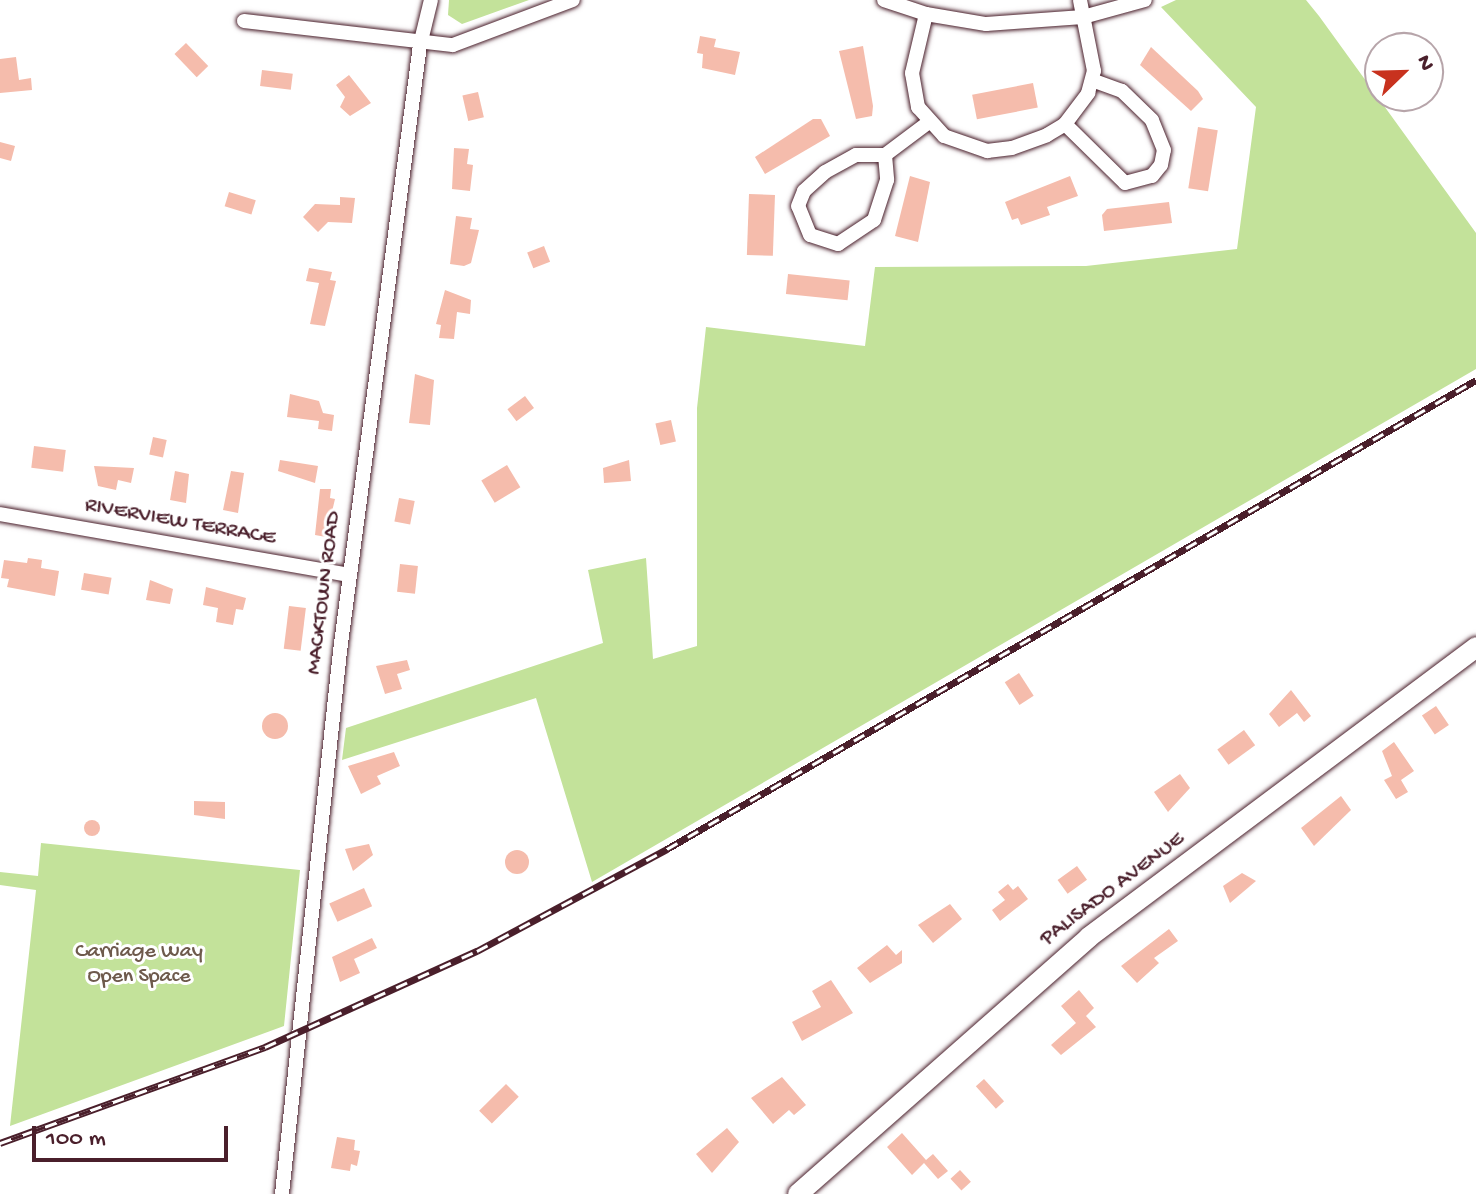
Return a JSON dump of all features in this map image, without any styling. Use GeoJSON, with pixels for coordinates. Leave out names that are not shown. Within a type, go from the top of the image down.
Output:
{"type":"FeatureCollection","features":[{"type":"Feature","properties":{"kind":"main road","name":"PALISADO AVENUE"},"geometry":{"type":"LineString","coordinates":[[798,1194],[1079,945],[1476,647]]}},
{"type":"Feature","properties":{"kind":"street","name":"MACKTOWN ROAD"},"geometry":{"type":"LineString","coordinates":[[282,1194],[350,575],[420,45],[431,0]]}},
{"type":"Feature","properties":{"kind":"street"},"geometry":{"type":"LineString","coordinates":[[244,21],[420,45],[453,45],[573,0]]}},
{"type":"Feature","properties":{"kind":"street"},"geometry":{"type":"LineString","coordinates":[[884,0],[926,14],[986,24],[1083,17],[1145,0]]}},
{"type":"Feature","properties":{"kind":"street"},"geometry":{"type":"LineString","coordinates":[[926,14],[912,73],[913,94],[929,122],[955,142],[987,151],[1012,148],[1065,124],[1094,81],[1080,0]]}},
{"type":"Feature","properties":{"kind":"street"},"geometry":{"type":"LineString","coordinates":[[1065,124],[1125,183],[1152,176],[1161,165],[1164,150],[1152,120],[1122,91],[1094,81]]}},
{"type":"Feature","properties":{"kind":"street"},"geometry":{"type":"LineString","coordinates":[[885,155],[887,180],[874,220],[838,244],[810,235],[798,206],[804,191],[856,155],[885,155],[929,122]]}},
{"type":"Feature","properties":{"kind":"street","name":"RIVERVIEW TERRACE"},"geometry":{"type":"LineString","coordinates":[[1,515],[350,575]]}},
{"type":"Feature","properties":{"kind":"green space"},"geometry":{"type":"Polygon","coordinates":[[[449,0],[529,0],[462,24],[448,15],[449,0]]]}},
{"type":"Feature","properties":{"kind":"green space"},"geometry":{"type":"Polygon","coordinates":[[[1176,0],[1306,0],[1364,78],[1364,112],[1388,112],[1476,233],[1476,369],[592,882],[536,698],[342,760],[346,728],[603,643],[588,570],[646,558],[653,659],[697,646],[697,408],[706,327],[865,346],[875,267],[1086,266],[1237,249],[1256,107],[1161,7],[1176,0]]]}},
{"type":"Feature","properties":{"kind":"green space","name":"Carriage Way Open Space"},"geometry":{"type":"Polygon","coordinates":[[[41,843],[300,870],[284,1026],[10,1126],[36,890],[0,885],[0,872],[38,876],[41,843]]]}},
{"type":"Feature","properties":{"kind":"building"},"geometry":{"type":"Polygon","coordinates":[[[700,36],[716,39],[714,47],[740,52],[735,75],[702,68],[703,54],[697,53],[700,36]]]}},
{"type":"Feature","properties":{"kind":"building"},"geometry":{"type":"Polygon","coordinates":[[[186,43],[208,66],[197,77],[174,54],[186,43]]]}},
{"type":"Feature","properties":{"kind":"building"},"geometry":{"type":"Polygon","coordinates":[[[863,46],[873,106],[872,116],[856,119],[839,51],[863,46]]]}},
{"type":"Feature","properties":{"kind":"building"},"geometry":{"type":"Polygon","coordinates":[[[1151,47],[1203,99],[1191,111],[1140,65],[1151,47]]]}},
{"type":"Feature","properties":{"kind":"building"},"geometry":{"type":"Polygon","coordinates":[[[16,57],[19,80],[31,78],[32,90],[0,93],[0,59],[16,57]]]}},
{"type":"Feature","properties":{"kind":"building"},"geometry":{"type":"Polygon","coordinates":[[[262,70],[293,74],[291,90],[260,86],[262,70]]]}},
{"type":"Feature","properties":{"kind":"building"},"geometry":{"type":"Polygon","coordinates":[[[349,75],[371,103],[350,116],[340,107],[345,97],[336,85],[349,75]]]}},
{"type":"Feature","properties":{"kind":"building"},"geometry":{"type":"Polygon","coordinates":[[[1033,83],[1038,108],[977,119],[972,95],[1033,83]]]}},
{"type":"Feature","properties":{"kind":"building"},"geometry":{"type":"Polygon","coordinates":[[[478,92],[484,117],[468,121],[462,96],[478,92]]]}},
{"type":"Feature","properties":{"kind":"building"},"geometry":{"type":"Polygon","coordinates":[[[813,119],[821,119],[830,136],[765,174],[755,157],[813,119]]]}},
{"type":"Feature","properties":{"kind":"building"},"geometry":{"type":"Polygon","coordinates":[[[1198,127],[1218,130],[1208,191],[1188,188],[1198,127]]]}},
{"type":"Feature","properties":{"kind":"building"},"geometry":{"type":"Polygon","coordinates":[[[0,142],[15,146],[11,161],[0,158],[0,142]]]}},
{"type":"Feature","properties":{"kind":"building"},"geometry":{"type":"Polygon","coordinates":[[[454,148],[469,149],[467,164],[473,165],[470,191],[452,189],[454,148]]]}},
{"type":"Feature","properties":{"kind":"building"},"geometry":{"type":"Polygon","coordinates":[[[910,176],[930,182],[918,242],[895,236],[910,176]]]}},
{"type":"Feature","properties":{"kind":"building"},"geometry":{"type":"Polygon","coordinates":[[[1070,176],[1078,196],[1047,207],[1050,215],[1021,225],[1018,218],[1012,220],[1005,202],[1070,176]]]}},
{"type":"Feature","properties":{"kind":"building"},"geometry":{"type":"Polygon","coordinates":[[[229,192],[256,200],[251,215],[225,206],[229,192]]]}},
{"type":"Feature","properties":{"kind":"building"},"geometry":{"type":"Polygon","coordinates":[[[749,194],[775,195],[773,256],[747,255],[749,194]]]}},
{"type":"Feature","properties":{"kind":"building"},"geometry":{"type":"Polygon","coordinates":[[[340,197],[355,198],[352,223],[328,222],[318,232],[303,217],[315,204],[340,205],[340,197]]]}},
{"type":"Feature","properties":{"kind":"building"},"geometry":{"type":"Polygon","coordinates":[[[1169,202],[1172,223],[1104,231],[1102,215],[1107,209],[1169,202]]]}},
{"type":"Feature","properties":{"kind":"building"},"geometry":{"type":"Polygon","coordinates":[[[456,216],[472,218],[470,229],[479,230],[471,263],[464,266],[450,264],[456,216]]]}},
{"type":"Feature","properties":{"kind":"building"},"geometry":{"type":"Polygon","coordinates":[[[544,246],[550,262],[533,268],[527,252],[544,246]]]}},
{"type":"Feature","properties":{"kind":"building"},"geometry":{"type":"Polygon","coordinates":[[[309,268],[332,272],[330,280],[336,281],[325,326],[310,324],[319,283],[306,281],[309,268]]]}},
{"type":"Feature","properties":{"kind":"building"},"geometry":{"type":"Polygon","coordinates":[[[788,274],[850,280],[848,300],[786,294],[788,274]]]}},
{"type":"Feature","properties":{"kind":"building"},"geometry":{"type":"Polygon","coordinates":[[[445,290],[471,300],[470,314],[457,312],[454,339],[439,338],[441,325],[436,324],[445,290]]]}},
{"type":"Feature","properties":{"kind":"building"},"geometry":{"type":"Polygon","coordinates":[[[415,374],[434,380],[430,425],[409,423],[415,374]]]}},
{"type":"Feature","properties":{"kind":"building"},"geometry":{"type":"Polygon","coordinates":[[[290,394],[319,401],[323,413],[334,415],[332,431],[318,429],[319,421],[287,417],[290,394]]]}},
{"type":"Feature","properties":{"kind":"building"},"geometry":{"type":"Polygon","coordinates":[[[525,396],[534,408],[516,421],[507,409],[525,396]]]}},
{"type":"Feature","properties":{"kind":"building"},"geometry":{"type":"Polygon","coordinates":[[[671,420],[676,441],[660,445],[655,424],[671,420]]]}},
{"type":"Feature","properties":{"kind":"building"},"geometry":{"type":"Polygon","coordinates":[[[153,437],[167,440],[163,458],[149,455],[153,437]]]}},
{"type":"Feature","properties":{"kind":"building"},"geometry":{"type":"Polygon","coordinates":[[[34,446],[66,450],[63,472],[31,468],[34,446]]]}},
{"type":"Feature","properties":{"kind":"building"},"geometry":{"type":"Polygon","coordinates":[[[280,460],[318,466],[315,483],[278,471],[280,460]]]}},
{"type":"Feature","properties":{"kind":"building"},"geometry":{"type":"Polygon","coordinates":[[[629,460],[631,481],[604,483],[603,468],[629,460]]]}},
{"type":"Feature","properties":{"kind":"building"},"geometry":{"type":"Polygon","coordinates":[[[507,465],[520,487],[495,503],[481,480],[507,465]]]}},
{"type":"Feature","properties":{"kind":"building"},"geometry":{"type":"Polygon","coordinates":[[[94,466],[134,468],[131,483],[118,480],[116,490],[98,486],[94,466]]]}},
{"type":"Feature","properties":{"kind":"building"},"geometry":{"type":"Polygon","coordinates":[[[175,471],[189,474],[186,503],[170,500],[175,471]]]}},
{"type":"Feature","properties":{"kind":"building"},"geometry":{"type":"Polygon","coordinates":[[[231,471],[244,473],[238,513],[223,510],[231,471]]]}},
{"type":"Feature","properties":{"kind":"building"},"geometry":{"type":"Polygon","coordinates":[[[320,489],[331,489],[330,498],[335,499],[326,537],[315,535],[320,489]]]}},
{"type":"Feature","properties":{"kind":"building"},"geometry":{"type":"Polygon","coordinates":[[[399,498],[415,501],[410,525],[394,522],[399,498]]]}},
{"type":"Feature","properties":{"kind":"building"},"geometry":{"type":"Polygon","coordinates":[[[28,558],[42,560],[41,568],[59,571],[55,596],[7,587],[9,579],[1,578],[4,560],[27,563],[28,558]]]}},
{"type":"Feature","properties":{"kind":"building"},"geometry":{"type":"Polygon","coordinates":[[[400,564],[418,566],[415,594],[397,592],[400,564]]]}},
{"type":"Feature","properties":{"kind":"building"},"geometry":{"type":"Polygon","coordinates":[[[84,573],[112,578],[109,595],[81,590],[84,573]]]}},
{"type":"Feature","properties":{"kind":"building"},"geometry":{"type":"Polygon","coordinates":[[[150,580],[173,589],[170,604],[146,600],[150,580]]]}},
{"type":"Feature","properties":{"kind":"building"},"geometry":{"type":"Polygon","coordinates":[[[206,587],[246,598],[243,610],[236,609],[233,625],[216,622],[218,608],[203,605],[206,587]]]}},
{"type":"Feature","properties":{"kind":"building"},"geometry":{"type":"Polygon","coordinates":[[[289,606],[306,608],[301,651],[284,649],[289,606]]]}},
{"type":"Feature","properties":{"kind":"building"},"geometry":{"type":"Polygon","coordinates":[[[407,660],[410,670],[397,674],[402,689],[385,694],[376,666],[407,660]]]}},
{"type":"Feature","properties":{"kind":"building"},"geometry":{"type":"Polygon","coordinates":[[[1019,673],[1034,696],[1019,705],[1005,682],[1019,673]]]}},
{"type":"Feature","properties":{"kind":"building"},"geometry":{"type":"Polygon","coordinates":[[[1291,690],[1311,716],[1304,722],[1297,713],[1279,727],[1269,714],[1291,690]]]}},
{"type":"Feature","properties":{"kind":"building"},"geometry":{"type":"Polygon","coordinates":[[[1436,706],[1449,725],[1435,735],[1422,716],[1436,706]]]}},
{"type":"Feature","properties":{"kind":"building"},"geometry":{"type":"Polygon","coordinates":[[[275,713],[284,717],[288,726],[284,735],[275,739],[266,735],[262,726],[266,717],[275,713]]]}},
{"type":"Feature","properties":{"kind":"building"},"geometry":{"type":"Polygon","coordinates":[[[1244,730],[1255,745],[1228,765],[1217,749],[1244,730]]]}},
{"type":"Feature","properties":{"kind":"building"},"geometry":{"type":"Polygon","coordinates":[[[1394,742],[1414,771],[1401,780],[1408,792],[1396,799],[1384,780],[1392,776],[1382,751],[1394,742]]]}},
{"type":"Feature","properties":{"kind":"building"},"geometry":{"type":"Polygon","coordinates":[[[394,752],[400,766],[377,776],[381,784],[361,794],[348,766],[394,752]]]}},
{"type":"Feature","properties":{"kind":"building"},"geometry":{"type":"Polygon","coordinates":[[[1180,774],[1190,788],[1168,812],[1154,792],[1180,774]]]}},
{"type":"Feature","properties":{"kind":"building"},"geometry":{"type":"Polygon","coordinates":[[[1341,796],[1351,810],[1314,846],[1301,828],[1341,796]]]}},
{"type":"Feature","properties":{"kind":"building"},"geometry":{"type":"Polygon","coordinates":[[[194,801],[225,802],[225,819],[194,815],[194,801]]]}},
{"type":"Feature","properties":{"kind":"building"},"geometry":{"type":"Polygon","coordinates":[[[92,820],[98,822],[98,834],[92,836],[86,834],[84,828],[86,822],[92,820]]]}},
{"type":"Feature","properties":{"kind":"building"},"geometry":{"type":"Polygon","coordinates":[[[369,844],[373,855],[353,871],[345,849],[369,844]]]}},
{"type":"Feature","properties":{"kind":"building"},"geometry":{"type":"Polygon","coordinates":[[[517,850],[525,854],[529,862],[525,870],[517,874],[509,870],[505,862],[509,854],[517,850]]]}},
{"type":"Feature","properties":{"kind":"building"},"geometry":{"type":"Polygon","coordinates":[[[1077,866],[1087,880],[1068,894],[1058,880],[1077,866]]]}},
{"type":"Feature","properties":{"kind":"building"},"geometry":{"type":"Polygon","coordinates":[[[1242,873],[1256,881],[1230,903],[1223,886],[1242,873]]]}},
{"type":"Feature","properties":{"kind":"building"},"geometry":{"type":"Polygon","coordinates":[[[1008,884],[1013,890],[1018,886],[1028,899],[1000,921],[992,910],[1005,900],[998,892],[1008,884]]]}},
{"type":"Feature","properties":{"kind":"building"},"geometry":{"type":"Polygon","coordinates":[[[364,888],[372,906],[337,922],[329,903],[364,888]]]}},
{"type":"Feature","properties":{"kind":"building"},"geometry":{"type":"Polygon","coordinates":[[[950,904],[962,919],[933,943],[918,925],[950,904]]]}},
{"type":"Feature","properties":{"kind":"building"},"geometry":{"type":"Polygon","coordinates":[[[1169,929],[1178,941],[1154,958],[1159,963],[1137,983],[1121,966],[1169,929]]]}},
{"type":"Feature","properties":{"kind":"building"},"geometry":{"type":"Polygon","coordinates":[[[372,938],[377,948],[354,959],[360,973],[340,982],[332,957],[372,938]]]}},
{"type":"Feature","properties":{"kind":"building"},"geometry":{"type":"Polygon","coordinates":[[[887,945],[896,955],[902,950],[902,963],[870,983],[857,968],[887,945]]]}},
{"type":"Feature","properties":{"kind":"building"},"geometry":{"type":"Polygon","coordinates":[[[831,980],[853,1013],[802,1041],[792,1022],[821,1007],[812,991],[831,980]]]}},
{"type":"Feature","properties":{"kind":"building"},"geometry":{"type":"Polygon","coordinates":[[[1079,990],[1094,1008],[1086,1016],[1096,1027],[1061,1055],[1051,1045],[1076,1023],[1061,1006],[1079,990]]]}},
{"type":"Feature","properties":{"kind":"building"},"geometry":{"type":"Polygon","coordinates":[[[782,1077],[806,1105],[794,1115],[789,1110],[773,1124],[751,1098],[782,1077]]]}},
{"type":"Feature","properties":{"kind":"building"},"geometry":{"type":"Polygon","coordinates":[[[984,1079],[1004,1101],[996,1109],[976,1086],[984,1079]]]}},
{"type":"Feature","properties":{"kind":"building"},"geometry":{"type":"Polygon","coordinates":[[[506,1084],[519,1097],[492,1124],[479,1111],[506,1084]]]}},
{"type":"Feature","properties":{"kind":"building"},"geometry":{"type":"Polygon","coordinates":[[[727,1128],[739,1142],[712,1173],[696,1154],[727,1128]]]}},
{"type":"Feature","properties":{"kind":"building"},"geometry":{"type":"Polygon","coordinates":[[[902,1133],[926,1160],[933,1154],[948,1171],[938,1179],[924,1163],[912,1175],[887,1147],[902,1133]]]}},
{"type":"Feature","properties":{"kind":"building"},"geometry":{"type":"Polygon","coordinates":[[[337,1137],[355,1140],[354,1150],[360,1151],[357,1166],[351,1164],[350,1171],[331,1168],[337,1137]]]}},
{"type":"Feature","properties":{"kind":"building"},"geometry":{"type":"Polygon","coordinates":[[[960,1170],[971,1182],[961,1191],[950,1179],[960,1170]]]}},
{"type":"Feature","properties":{"kind":"railway"},"geometry":{"type":"LineString","coordinates":[[0,1143],[265,1047],[477,951],[667,849],[1476,380]]}}]}
